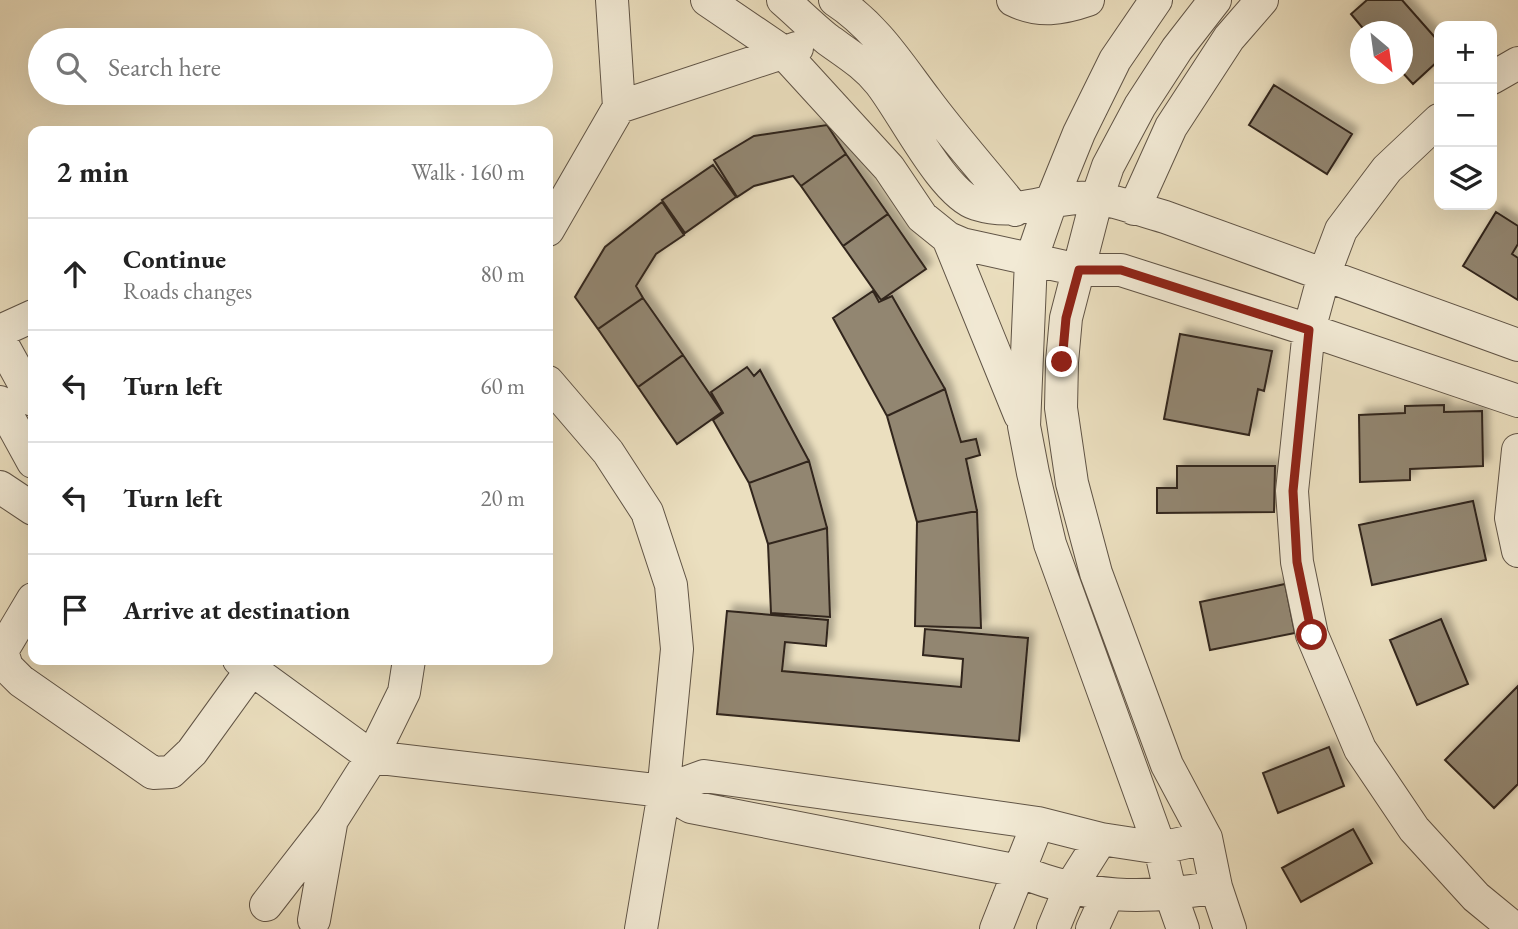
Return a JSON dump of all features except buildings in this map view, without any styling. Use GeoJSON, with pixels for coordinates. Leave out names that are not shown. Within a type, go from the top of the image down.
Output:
{"type":"FeatureCollection","features":[{"type":"Feature","properties":{"kind":"street"},"geometry":{"type":"LineString","coordinates":[[553,221],[619,107],[612,0]]}},
{"type":"Feature","properties":{"kind":"street"},"geometry":{"type":"LineString","coordinates":[[707,0],[782,51],[889,168],[922,217],[948,238],[962,244],[1079,270],[1121,270],[1518,401]]}},
{"type":"Feature","properties":{"kind":"street"},"geometry":{"type":"LineString","coordinates":[[783,0],[828,40],[854,56],[880,83],[954,190],[974,204],[1015,210],[1051,202],[1097,198],[1165,217],[1518,345]]}},
{"type":"Feature","properties":{"kind":"street"},"geometry":{"type":"LineString","coordinates":[[835,0],[855,12],[875,32],[926,101],[1015,210]]}},
{"type":"Feature","properties":{"kind":"street"},"geometry":{"type":"LineString","coordinates":[[1020,1],[1039,9],[1062,9],[1088,0]]}},
{"type":"Feature","properties":{"kind":"street"},"geometry":{"type":"LineString","coordinates":[[1156,0],[1115,60],[1079,133],[1031,260],[1024,426],[1032,473],[1050,544],[1160,848],[1171,895],[1183,929]]}},
{"type":"Feature","properties":{"kind":"street"},"geometry":{"type":"LineString","coordinates":[[1215,0],[1177,49],[1140,106],[1108,166],[1066,318],[1061,408],[1072,483],[1096,573],[1167,765],[1206,838],[1216,887],[1230,929]]}},
{"type":"Feature","properties":{"kind":"street"},"geometry":{"type":"LineString","coordinates":[[1134,209],[1171,127],[1228,38],[1262,0]]}},
{"type":"Feature","properties":{"kind":"street"},"geometry":{"type":"LineString","coordinates":[[619,107],[782,51],[875,32]]}},
{"type":"Feature","properties":{"kind":"street"},"geometry":{"type":"LineString","coordinates":[[1497,75],[1518,63]]}},
{"type":"Feature","properties":{"kind":"street"},"geometry":{"type":"LineString","coordinates":[[1434,125],[1387,169],[1341,230],[1324,275],[1309,330],[1293,491],[1297,562],[1312,635],[1360,749],[1413,829],[1476,897],[1515,929]]}},
{"type":"Feature","properties":{"kind":"street"},"geometry":{"type":"LineString","coordinates":[[948,238],[1024,426]]}},
{"type":"Feature","properties":{"kind":"street"},"geometry":{"type":"LineString","coordinates":[[0,331],[28,318]]}},
{"type":"Feature","properties":{"kind":"street"},"geometry":{"type":"LineString","coordinates":[[0,340],[28,391]]}},
{"type":"Feature","properties":{"kind":"street"},"geometry":{"type":"LineString","coordinates":[[553,388],[608,452],[647,512],[671,585],[677,649],[663,791],[641,929]]}},
{"type":"Feature","properties":{"kind":"street"},"geometry":{"type":"LineString","coordinates":[[0,401],[28,453]]}},
{"type":"Feature","properties":{"kind":"street"},"geometry":{"type":"LineString","coordinates":[[1518,450],[1511,518],[1518,551]]}},
{"type":"Feature","properties":{"kind":"street"},"geometry":{"type":"LineString","coordinates":[[0,487],[28,506]]}},
{"type":"Feature","properties":{"kind":"street"},"geometry":{"type":"LineString","coordinates":[[28,607],[2,651],[7,667],[39,694],[153,772],[171,772],[192,752],[246,665],[372,757],[663,791],[691,807],[1019,871],[1070,888],[1108,894],[1171,895],[1216,887]]}},
{"type":"Feature","properties":{"kind":"street"},"geometry":{"type":"LineString","coordinates":[[260,917],[332,820],[372,757],[404,692],[408,665]]}},
{"type":"Feature","properties":{"kind":"street"},"geometry":{"type":"LineString","coordinates":[[663,791],[704,776],[1038,823],[1101,839],[1160,848],[1206,838]]}},
{"type":"Feature","properties":{"kind":"street"},"geometry":{"type":"LineString","coordinates":[[315,924],[332,820]]}},
{"type":"Feature","properties":{"kind":"street"},"geometry":{"type":"LineString","coordinates":[[996,929],[1038,823]]}},
{"type":"Feature","properties":{"kind":"street"},"geometry":{"type":"LineString","coordinates":[[1053,929],[1070,888],[1101,839]]}},
{"type":"Feature","properties":{"kind":"street"},"geometry":{"type":"LineString","coordinates":[[1092,929],[1108,894]]}},
{"type":"Feature","properties":{"kind":"street"},"geometry":{"type":"LineString","coordinates":[[260,917],[279,899],[294,900],[307,907],[315,924]]}},
{"type":"Feature","properties":{"kind":"route"},"geometry":{"type":"LineString","coordinates":[[1062,362],[1066,318],[1079,270],[1121,270],[1309,330],[1293,491],[1297,562],[1312,635]]}}]}
